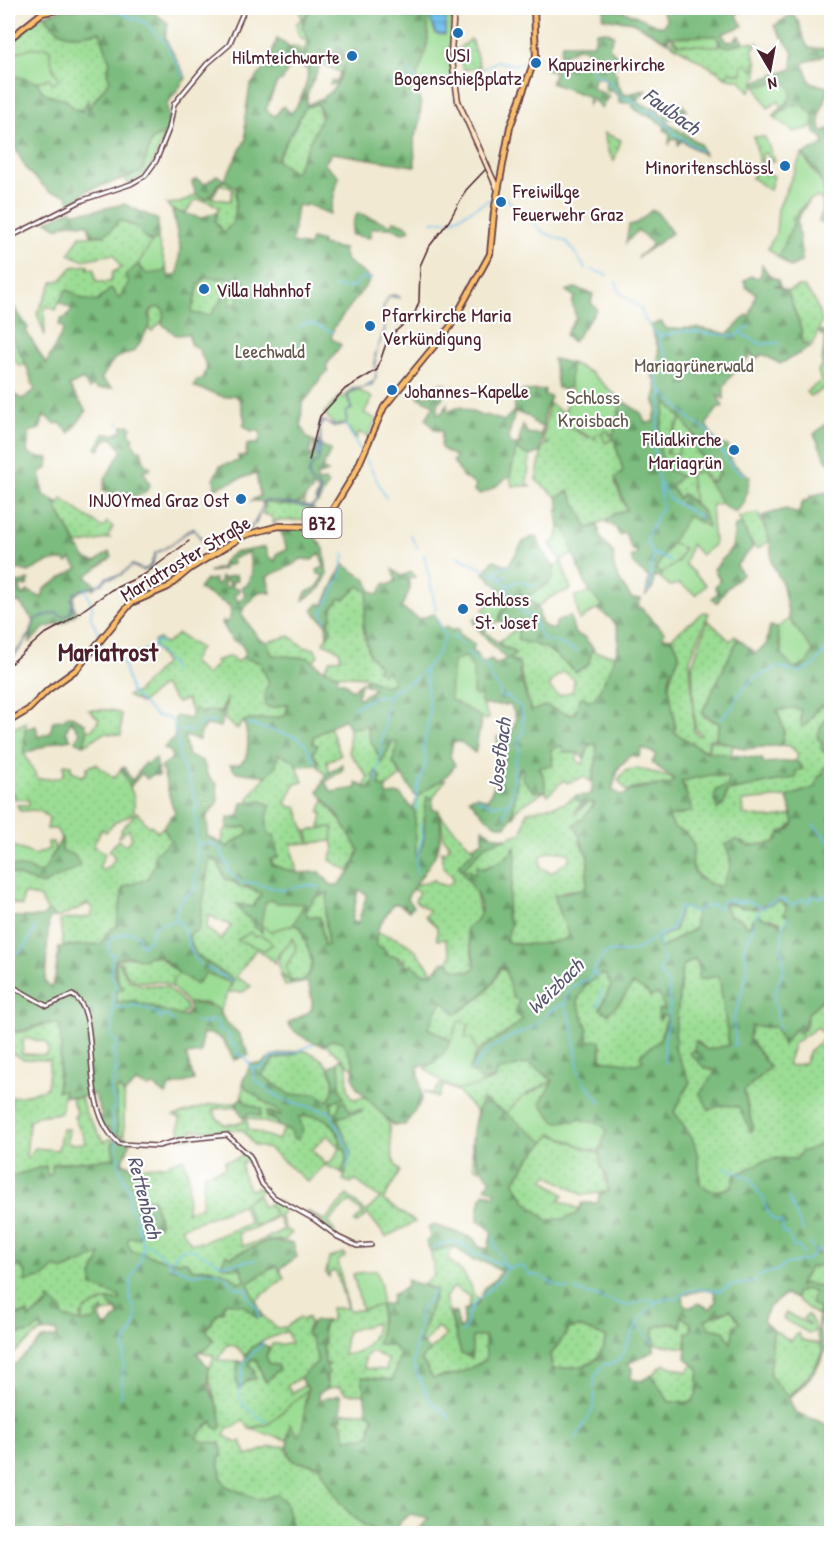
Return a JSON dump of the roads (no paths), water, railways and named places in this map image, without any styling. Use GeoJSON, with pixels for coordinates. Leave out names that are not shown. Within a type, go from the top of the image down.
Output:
{"type":"FeatureCollection","features":[{"type":"Feature","properties":{"kind":"main road"},"geometry":{"type":"LineString","coordinates":[[8,40],[42,13],[67,8]]}},
{"type":"Feature","properties":{"kind":"main road"},"geometry":{"type":"LineString","coordinates":[[454,8],[453,64],[461,109],[497,188]]}},
{"type":"Feature","properties":{"kind":"main road","name":"Mariatroster Straße"},"geometry":{"type":"LineString","coordinates":[[8,722],[31,707],[48,690],[77,669],[131,603],[168,587],[189,569],[246,535],[276,526],[313,527],[322,524],[363,454],[384,407],[450,327],[486,264],[493,244],[493,218],[497,188],[510,126],[536,50],[534,8]]}},
{"type":"Feature","properties":{"kind":"street"},"geometry":{"type":"LineString","coordinates":[[8,238],[83,200],[131,184],[145,176],[157,159],[169,129],[174,104],[207,64],[229,45],[245,8]]}},
{"type":"Feature","properties":{"kind":"street"},"geometry":{"type":"LineString","coordinates":[[8,984],[46,1006],[72,994],[81,1001],[91,1040],[93,1092],[116,1141],[126,1146],[158,1146],[180,1140],[227,1135],[250,1156],[262,1184],[274,1197],[324,1225],[338,1237],[357,1246],[371,1245]]}},
{"type":"Feature","properties":{"kind":"water"},"geometry":{"type":"Polygon","coordinates":[[[426,8],[443,8],[446,17],[445,35],[436,34],[426,8]]]}},
{"type":"Feature","properties":{"kind":"water"},"geometry":{"type":"Polygon","coordinates":[[[321,435],[320,445],[319,462],[317,450],[321,435]]]}},
{"type":"Feature","properties":{"kind":"water"},"geometry":{"type":"Polygon","coordinates":[[[311,482],[321,488],[317,502],[313,507],[310,508],[272,501],[310,507],[316,503],[320,488],[311,482]]]}},
{"type":"Feature","properties":{"kind":"water"},"geometry":{"type":"Polygon","coordinates":[[[253,525],[250,529],[236,536],[253,525]]]}},
{"type":"Feature","properties":{"kind":"water"},"geometry":{"type":"Polygon","coordinates":[[[193,528],[207,544],[209,543],[206,545],[193,529],[180,538],[193,528]]]}},
{"type":"Feature","properties":{"kind":"water"},"geometry":{"type":"Polygon","coordinates":[[[166,547],[156,553],[151,567],[144,571],[132,566],[123,573],[132,565],[144,570],[150,566],[155,553],[166,547]]]}},
{"type":"Feature","properties":{"kind":"water"},"geometry":{"type":"Polygon","coordinates":[[[120,575],[107,578],[102,584],[74,593],[100,584],[107,577],[120,575]]]}},
{"type":"Feature","properties":{"kind":"waterway"},"geometry":{"type":"LineString","coordinates":[[106,8],[144,22],[156,34]]}},
{"type":"Feature","properties":{"kind":"waterway"},"geometry":{"type":"LineString","coordinates":[[158,36],[165,41],[184,77]]}},
{"type":"Feature","properties":{"kind":"waterway","name":"Faulbach"},"geometry":{"type":"LineString","coordinates":[[483,69],[497,61],[522,63],[530,57],[533,51]]}},
{"type":"Feature","properties":{"kind":"waterway","name":"Faulbach"},"geometry":{"type":"LineString","coordinates":[[588,59],[594,74],[607,79],[622,98],[632,99],[640,108],[656,113],[675,134],[701,151]]}},
{"type":"Feature","properties":{"kind":"waterway"},"geometry":{"type":"LineString","coordinates":[[409,70],[416,81]]}},
{"type":"Feature","properties":{"kind":"waterway"},"geometry":{"type":"LineString","coordinates":[[393,82],[453,83]]}},
{"type":"Feature","properties":{"kind":"waterway"},"geometry":{"type":"LineString","coordinates":[[500,197],[508,200],[543,232],[567,242],[586,269]]}},
{"type":"Feature","properties":{"kind":"waterway"},"geometry":{"type":"LineString","coordinates":[[432,222],[453,220],[493,198]]}},
{"type":"Feature","properties":{"kind":"waterway"},"geometry":{"type":"LineString","coordinates":[[592,270],[607,275]]}},
{"type":"Feature","properties":{"kind":"waterway"},"geometry":{"type":"LineString","coordinates":[[334,288],[353,287],[363,277],[371,280]]}},
{"type":"Feature","properties":{"kind":"waterway"},"geometry":{"type":"LineString","coordinates":[[616,282],[620,293],[639,307]]}},
{"type":"Feature","properties":{"kind":"waterway"},"geometry":{"type":"LineString","coordinates":[[641,308],[644,318],[654,332],[663,336],[684,331],[735,336],[750,326]]}},
{"type":"Feature","properties":{"kind":"waterway"},"geometry":{"type":"LineString","coordinates":[[298,328],[311,324],[333,332]]}},
{"type":"Feature","properties":{"kind":"waterway"},"geometry":{"type":"LineString","coordinates":[[660,334],[658,341],[666,354],[657,377],[659,385],[679,408],[707,430],[732,467],[744,474]]}},
{"type":"Feature","properties":{"kind":"waterway"},"geometry":{"type":"LineString","coordinates":[[742,334],[761,344],[780,343]]}},
{"type":"Feature","properties":{"kind":"waterway"},"geometry":{"type":"LineString","coordinates":[[648,591],[654,557],[646,539],[662,507],[654,447],[663,390]]}},
{"type":"Feature","properties":{"kind":"waterway","name":"Josefbach"},"geometry":{"type":"LineString","coordinates":[[345,424],[362,453]]}},
{"type":"Feature","properties":{"kind":"waterway","name":"Josefbach"},"geometry":{"type":"LineString","coordinates":[[365,457],[386,498]]}},
{"type":"Feature","properties":{"kind":"waterway"},"geometry":{"type":"LineString","coordinates":[[659,482],[669,499],[700,517]]}},
{"type":"Feature","properties":{"kind":"waterway","name":"Josefbach"},"geometry":{"type":"LineString","coordinates":[[410,535],[415,543]]}},
{"type":"Feature","properties":{"kind":"waterway"},"geometry":{"type":"LineString","coordinates":[[653,553],[671,561]]}},
{"type":"Feature","properties":{"kind":"waterway"},"geometry":{"type":"LineString","coordinates":[[325,621],[322,613],[341,576],[344,554]]}},
{"type":"Feature","properties":{"kind":"waterway","name":"Josefbach"},"geometry":{"type":"LineString","coordinates":[[424,554],[435,605]]}},
{"type":"Feature","properties":{"kind":"waterway"},"geometry":{"type":"LineString","coordinates":[[457,556],[487,571]]}},
{"type":"Feature","properties":{"kind":"waterway"},"geometry":{"type":"LineString","coordinates":[[494,573],[502,567],[509,566]]}},
{"type":"Feature","properties":{"kind":"waterway"},"geometry":{"type":"LineString","coordinates":[[491,572],[501,577],[508,587],[511,600],[526,615],[535,620],[538,632],[546,641],[553,641],[577,651]]}},
{"type":"Feature","properties":{"kind":"waterway"},"geometry":{"type":"LineString","coordinates":[[500,577],[507,575]]}},
{"type":"Feature","properties":{"kind":"waterway"},"geometry":{"type":"LineString","coordinates":[[509,586],[517,581],[536,586]]}},
{"type":"Feature","properties":{"kind":"waterway","name":"Rettenbach"},"geometry":{"type":"LineString","coordinates":[[85,587],[92,606],[91,618],[101,638]]}},
{"type":"Feature","properties":{"kind":"waterway","name":"Josefbach"},"geometry":{"type":"LineString","coordinates":[[435,607],[436,611]]}},
{"type":"Feature","properties":{"kind":"waterway","name":"Josefbach"},"geometry":{"type":"LineString","coordinates":[[436,616],[444,634]]}},
{"type":"Feature","properties":{"kind":"waterway"},"geometry":{"type":"LineString","coordinates":[[376,782],[387,701],[394,690],[415,679],[437,655],[445,634]]}},
{"type":"Feature","properties":{"kind":"waterway","name":"Josefbach"},"geometry":{"type":"LineString","coordinates":[[452,637],[466,646]]}},
{"type":"Feature","properties":{"kind":"waterway"},"geometry":{"type":"LineString","coordinates":[[153,646],[156,641],[163,643]]}},
{"type":"Feature","properties":{"kind":"waterway","name":"Rettenbach"},"geometry":{"type":"LineString","coordinates":[[102,642],[102,651],[123,662],[131,692],[156,716],[168,718],[174,722],[181,761],[197,802],[195,812],[198,865],[194,883],[196,886],[178,905],[178,920],[154,925],[149,940],[142,946],[139,936],[130,932],[110,938],[108,950]]}},
{"type":"Feature","properties":{"kind":"waterway"},"geometry":{"type":"LineString","coordinates":[[721,719],[753,679],[778,667],[799,672],[812,667],[832,642]]}},
{"type":"Feature","properties":{"kind":"waterway"},"geometry":{"type":"LineString","coordinates":[[131,652],[138,653],[153,646],[171,664],[174,673]]}},
{"type":"Feature","properties":{"kind":"waterway","name":"Josefbach"},"geometry":{"type":"LineString","coordinates":[[466,651],[487,668],[503,698],[507,696],[520,706],[523,717],[523,733],[518,741],[520,750],[515,759],[513,792],[504,816]]}},
{"type":"Feature","properties":{"kind":"waterway"},"geometry":{"type":"LineString","coordinates":[[416,810],[417,789],[426,763],[423,747],[430,714],[425,670]]}},
{"type":"Feature","properties":{"kind":"waterway"},"geometry":{"type":"LineString","coordinates":[[353,708],[376,696],[390,696]]}},
{"type":"Feature","properties":{"kind":"waterway"},"geometry":{"type":"LineString","coordinates":[[182,730],[191,731],[202,723],[215,722]]}},
{"type":"Feature","properties":{"kind":"waterway"},"geometry":{"type":"LineString","coordinates":[[248,724],[297,737],[307,746],[314,762]]}},
{"type":"Feature","properties":{"kind":"waterway"},"geometry":{"type":"LineString","coordinates":[[477,799],[493,805],[507,803]]}},
{"type":"Feature","properties":{"kind":"waterway"},"geometry":{"type":"LineString","coordinates":[[417,857],[423,836],[421,822]]}},
{"type":"Feature","properties":{"kind":"waterway"},"geometry":{"type":"LineString","coordinates":[[814,825],[832,845]]}},
{"type":"Feature","properties":{"kind":"waterway"},"geometry":{"type":"LineString","coordinates":[[199,843],[204,845],[208,842],[222,849],[225,862],[229,864],[228,871],[242,883]]}},
{"type":"Feature","properties":{"kind":"waterway"},"geometry":{"type":"LineString","coordinates":[[416,870],[417,858]]}},
{"type":"Feature","properties":{"kind":"waterway"},"geometry":{"type":"LineString","coordinates":[[245,884],[249,882],[282,890],[311,885],[320,888]]}},
{"type":"Feature","properties":{"kind":"waterway","name":"Weizbach"},"geometry":{"type":"LineString","coordinates":[[507,1039],[535,1026],[551,1010],[564,1003],[570,988],[589,978],[603,955],[611,951],[636,950],[656,935],[669,931],[681,907],[696,912],[703,907],[713,905],[719,909],[723,901],[734,900],[736,903],[746,901],[764,908],[767,904],[781,899],[793,905],[802,899],[810,902],[811,896],[822,897],[832,891]]}},
{"type":"Feature","properties":{"kind":"waterway"},"geometry":{"type":"LineString","coordinates":[[755,919],[760,909]]}},
{"type":"Feature","properties":{"kind":"waterway"},"geometry":{"type":"LineString","coordinates":[[779,1029],[774,996],[784,966],[781,947],[783,927],[788,917]]}},
{"type":"Feature","properties":{"kind":"waterway"},"geometry":{"type":"LineString","coordinates":[[178,920],[185,931],[196,960],[201,965]]}},
{"type":"Feature","properties":{"kind":"waterway"},"geometry":{"type":"LineString","coordinates":[[733,1047],[736,1043],[733,1021],[748,971],[744,949],[755,923]]}},
{"type":"Feature","properties":{"kind":"waterway"},"geometry":{"type":"LineString","coordinates":[[8,955],[22,951],[36,927]]}},
{"type":"Feature","properties":{"kind":"waterway"},"geometry":{"type":"LineString","coordinates":[[661,950],[659,940],[662,935]]}},
{"type":"Feature","properties":{"kind":"waterway","name":"Rettenbach"},"geometry":{"type":"LineString","coordinates":[[109,953],[113,955],[111,975],[116,984],[113,994],[114,1003]]}},
{"type":"Feature","properties":{"kind":"waterway"},"geometry":{"type":"LineString","coordinates":[[662,953],[664,963],[659,973],[665,979],[670,1004],[664,1044],[665,1064]]}},
{"type":"Feature","properties":{"kind":"waterway"},"geometry":{"type":"LineString","coordinates":[[207,968],[233,981]]}},
{"type":"Feature","properties":{"kind":"waterway","name":"Weizbach"},"geometry":{"type":"LineString","coordinates":[[593,972],[598,977]]}},
{"type":"Feature","properties":{"kind":"waterway"},"geometry":{"type":"LineString","coordinates":[[598,1006],[602,990]]}},
{"type":"Feature","properties":{"kind":"waterway"},"geometry":{"type":"LineString","coordinates":[[564,1003],[573,1028],[578,1067]]}},
{"type":"Feature","properties":{"kind":"waterway","name":"Rettenbach"},"geometry":{"type":"LineString","coordinates":[[113,1005],[112,1037],[119,1044],[113,1050],[117,1072],[114,1072],[114,1082],[110,1087],[115,1106],[111,1112],[115,1135]]}},
{"type":"Feature","properties":{"kind":"waterway"},"geometry":{"type":"LineString","coordinates":[[116,1007],[129,1008],[134,1005],[149,1009]]}},
{"type":"Feature","properties":{"kind":"waterway"},"geometry":{"type":"LineString","coordinates":[[150,1011],[158,1013],[160,1019],[165,1015],[175,1022]]}},
{"type":"Feature","properties":{"kind":"waterway"},"geometry":{"type":"LineString","coordinates":[[195,1021],[207,1024],[210,1020],[217,1021],[218,1028],[229,1035],[231,1044],[237,1047],[238,1055],[244,1056],[253,1069],[255,1080],[271,1092],[287,1101],[330,1112],[350,1151],[347,1169]]}},
{"type":"Feature","properties":{"kind":"waterway","name":"Weizbach"},"geometry":{"type":"LineString","coordinates":[[471,1070],[490,1049],[506,1040]]}},
{"type":"Feature","properties":{"kind":"waterway"},"geometry":{"type":"LineString","coordinates":[[253,1069],[263,1067],[273,1057],[294,1053],[313,1044]]}},
{"type":"Feature","properties":{"kind":"waterway"},"geometry":{"type":"LineString","coordinates":[[578,1068],[583,1080],[601,1103]]}},
{"type":"Feature","properties":{"kind":"waterway","name":"Rettenbach"},"geometry":{"type":"LineString","coordinates":[[116,1140],[120,1170],[129,1190],[129,1205],[137,1218],[137,1226],[145,1249],[140,1252],[142,1256],[131,1279],[130,1297],[137,1315],[134,1328],[125,1343],[121,1397]]}},
{"type":"Feature","properties":{"kind":"waterway"},"geometry":{"type":"LineString","coordinates":[[723,1166],[751,1179],[763,1197],[771,1217],[782,1222],[783,1234],[788,1233],[793,1247],[799,1247],[804,1254]]}},
{"type":"Feature","properties":{"kind":"waterway"},"geometry":{"type":"LineString","coordinates":[[788,1196],[803,1231]]}},
{"type":"Feature","properties":{"kind":"waterway"},"geometry":{"type":"LineString","coordinates":[[494,1237],[495,1246],[506,1266]]}},
{"type":"Feature","properties":{"kind":"waterway"},"geometry":{"type":"LineString","coordinates":[[431,1250],[440,1244],[456,1241],[471,1250],[474,1255],[480,1255],[509,1268],[523,1266],[528,1274],[543,1277]]}},
{"type":"Feature","properties":{"kind":"waterway"},"geometry":{"type":"LineString","coordinates":[[145,1243],[151,1246]]}},
{"type":"Feature","properties":{"kind":"waterway"},"geometry":{"type":"LineString","coordinates":[[810,1243],[813,1249]]}},
{"type":"Feature","properties":{"kind":"waterway"},"geometry":{"type":"LineString","coordinates":[[153,1248],[170,1262],[170,1265],[195,1275],[206,1272],[218,1273],[227,1278],[234,1287],[247,1289],[249,1299],[258,1309],[259,1318]]}},
{"type":"Feature","properties":{"kind":"waterway"},"geometry":{"type":"LineString","coordinates":[[172,1261],[183,1249],[196,1251],[223,1264],[256,1260]]}},
{"type":"Feature","properties":{"kind":"waterway"},"geometry":{"type":"LineString","coordinates":[[575,1290],[628,1306],[647,1299],[658,1302],[669,1297],[676,1300],[691,1290],[720,1291],[729,1286],[753,1282],[762,1275],[778,1270],[786,1264],[808,1260],[817,1250],[832,1251]]}},
{"type":"Feature","properties":{"kind":"waterway"},"geometry":{"type":"LineString","coordinates":[[480,1298],[504,1275],[507,1268]]}},
{"type":"Feature","properties":{"kind":"waterway"},"geometry":{"type":"LineString","coordinates":[[545,1280],[570,1289]]}},
{"type":"Feature","properties":{"kind":"waterway"},"geometry":{"type":"LineString","coordinates":[[434,1290],[428,1303],[421,1308],[413,1365],[431,1402],[445,1412],[450,1419]]}},
{"type":"Feature","properties":{"kind":"waterway"},"geometry":{"type":"LineString","coordinates":[[461,1333],[466,1327],[468,1314],[477,1300]]}},
{"type":"Feature","properties":{"kind":"waterway"},"geometry":{"type":"LineString","coordinates":[[621,1357],[639,1319],[657,1302]]}},
{"type":"Feature","properties":{"kind":"waterway"},"geometry":{"type":"LineString","coordinates":[[639,1327],[652,1342]]}},
{"type":"Feature","properties":{"kind":"waterway"},"geometry":{"type":"LineString","coordinates":[[263,1343],[244,1362],[239,1395],[243,1405],[266,1422]]}},
{"type":"Feature","properties":{"kind":"waterway"},"geometry":{"type":"LineString","coordinates":[[594,1389],[595,1376],[604,1364],[612,1364],[620,1359]]}},
{"type":"Feature","properties":{"kind":"waterway"},"geometry":{"type":"LineString","coordinates":[[576,1439],[594,1407],[595,1393]]}},
{"type":"Feature","properties":{"kind":"tram line"},"geometry":{"type":"LineString","coordinates":[[309,461],[320,416],[345,389],[377,370],[388,338],[414,315],[419,302],[420,266],[428,248],[449,221],[466,190],[485,170]]}},
{"type":"Feature","properties":{"kind":"tram line"},"geometry":{"type":"LineString","coordinates":[[8,666],[43,635],[65,623],[111,590],[145,574],[189,541]]}},
{"type":"Feature","properties":{"kind":"place","name":"USI Bogenschießplatz"},"geometry":{"type":"Point","coordinates":[458,33]}},
{"type":"Feature","properties":{"kind":"place","name":"Hilmteichwarte"},"geometry":{"type":"Point","coordinates":[352,56]}},
{"type":"Feature","properties":{"kind":"place","name":"Kapuzinerkirche"},"geometry":{"type":"Point","coordinates":[536,63]}},
{"type":"Feature","properties":{"kind":"place","name":"Minoritenschlössl"},"geometry":{"type":"Point","coordinates":[785,166]}},
{"type":"Feature","properties":{"kind":"place","name":"Freiwillge Feuerwehr Graz"},"geometry":{"type":"Point","coordinates":[501,202]}},
{"type":"Feature","properties":{"kind":"place","name":"Villa Hahnhof"},"geometry":{"type":"Point","coordinates":[204,289]}},
{"type":"Feature","properties":{"kind":"place","name":"Pfarrkirche Maria Verkündigung"},"geometry":{"type":"Point","coordinates":[370,326]}},
{"type":"Feature","properties":{"kind":"place","name":"Johannes-Kapelle"},"geometry":{"type":"Point","coordinates":[392,390]}},
{"type":"Feature","properties":{"kind":"place","name":"Filialkirche Mariagrün"},"geometry":{"type":"Point","coordinates":[734,450]}},
{"type":"Feature","properties":{"kind":"place","name":"INJOYmed Graz Ost"},"geometry":{"type":"Point","coordinates":[241,499]}},
{"type":"Feature","properties":{"kind":"place","name":"Schloss St. Josef"},"geometry":{"type":"Point","coordinates":[463,609]}},
{"type":"Feature","properties":{"kind":"district","name":"Mariatrost"},"geometry":{"type":"Point","coordinates":[108,651]}},
{"type":"Feature","properties":{"kind":"park label","name":"Leechwald"},"geometry":{"type":"Point","coordinates":[270,350]}},
{"type":"Feature","properties":{"kind":"park label","name":"Mariagrünerwald"},"geometry":{"type":"Point","coordinates":[694,364]}},
{"type":"Feature","properties":{"kind":"park label","name":"Schloss Kroisbach"},"geometry":{"type":"Point","coordinates":[593,408]}}]}
